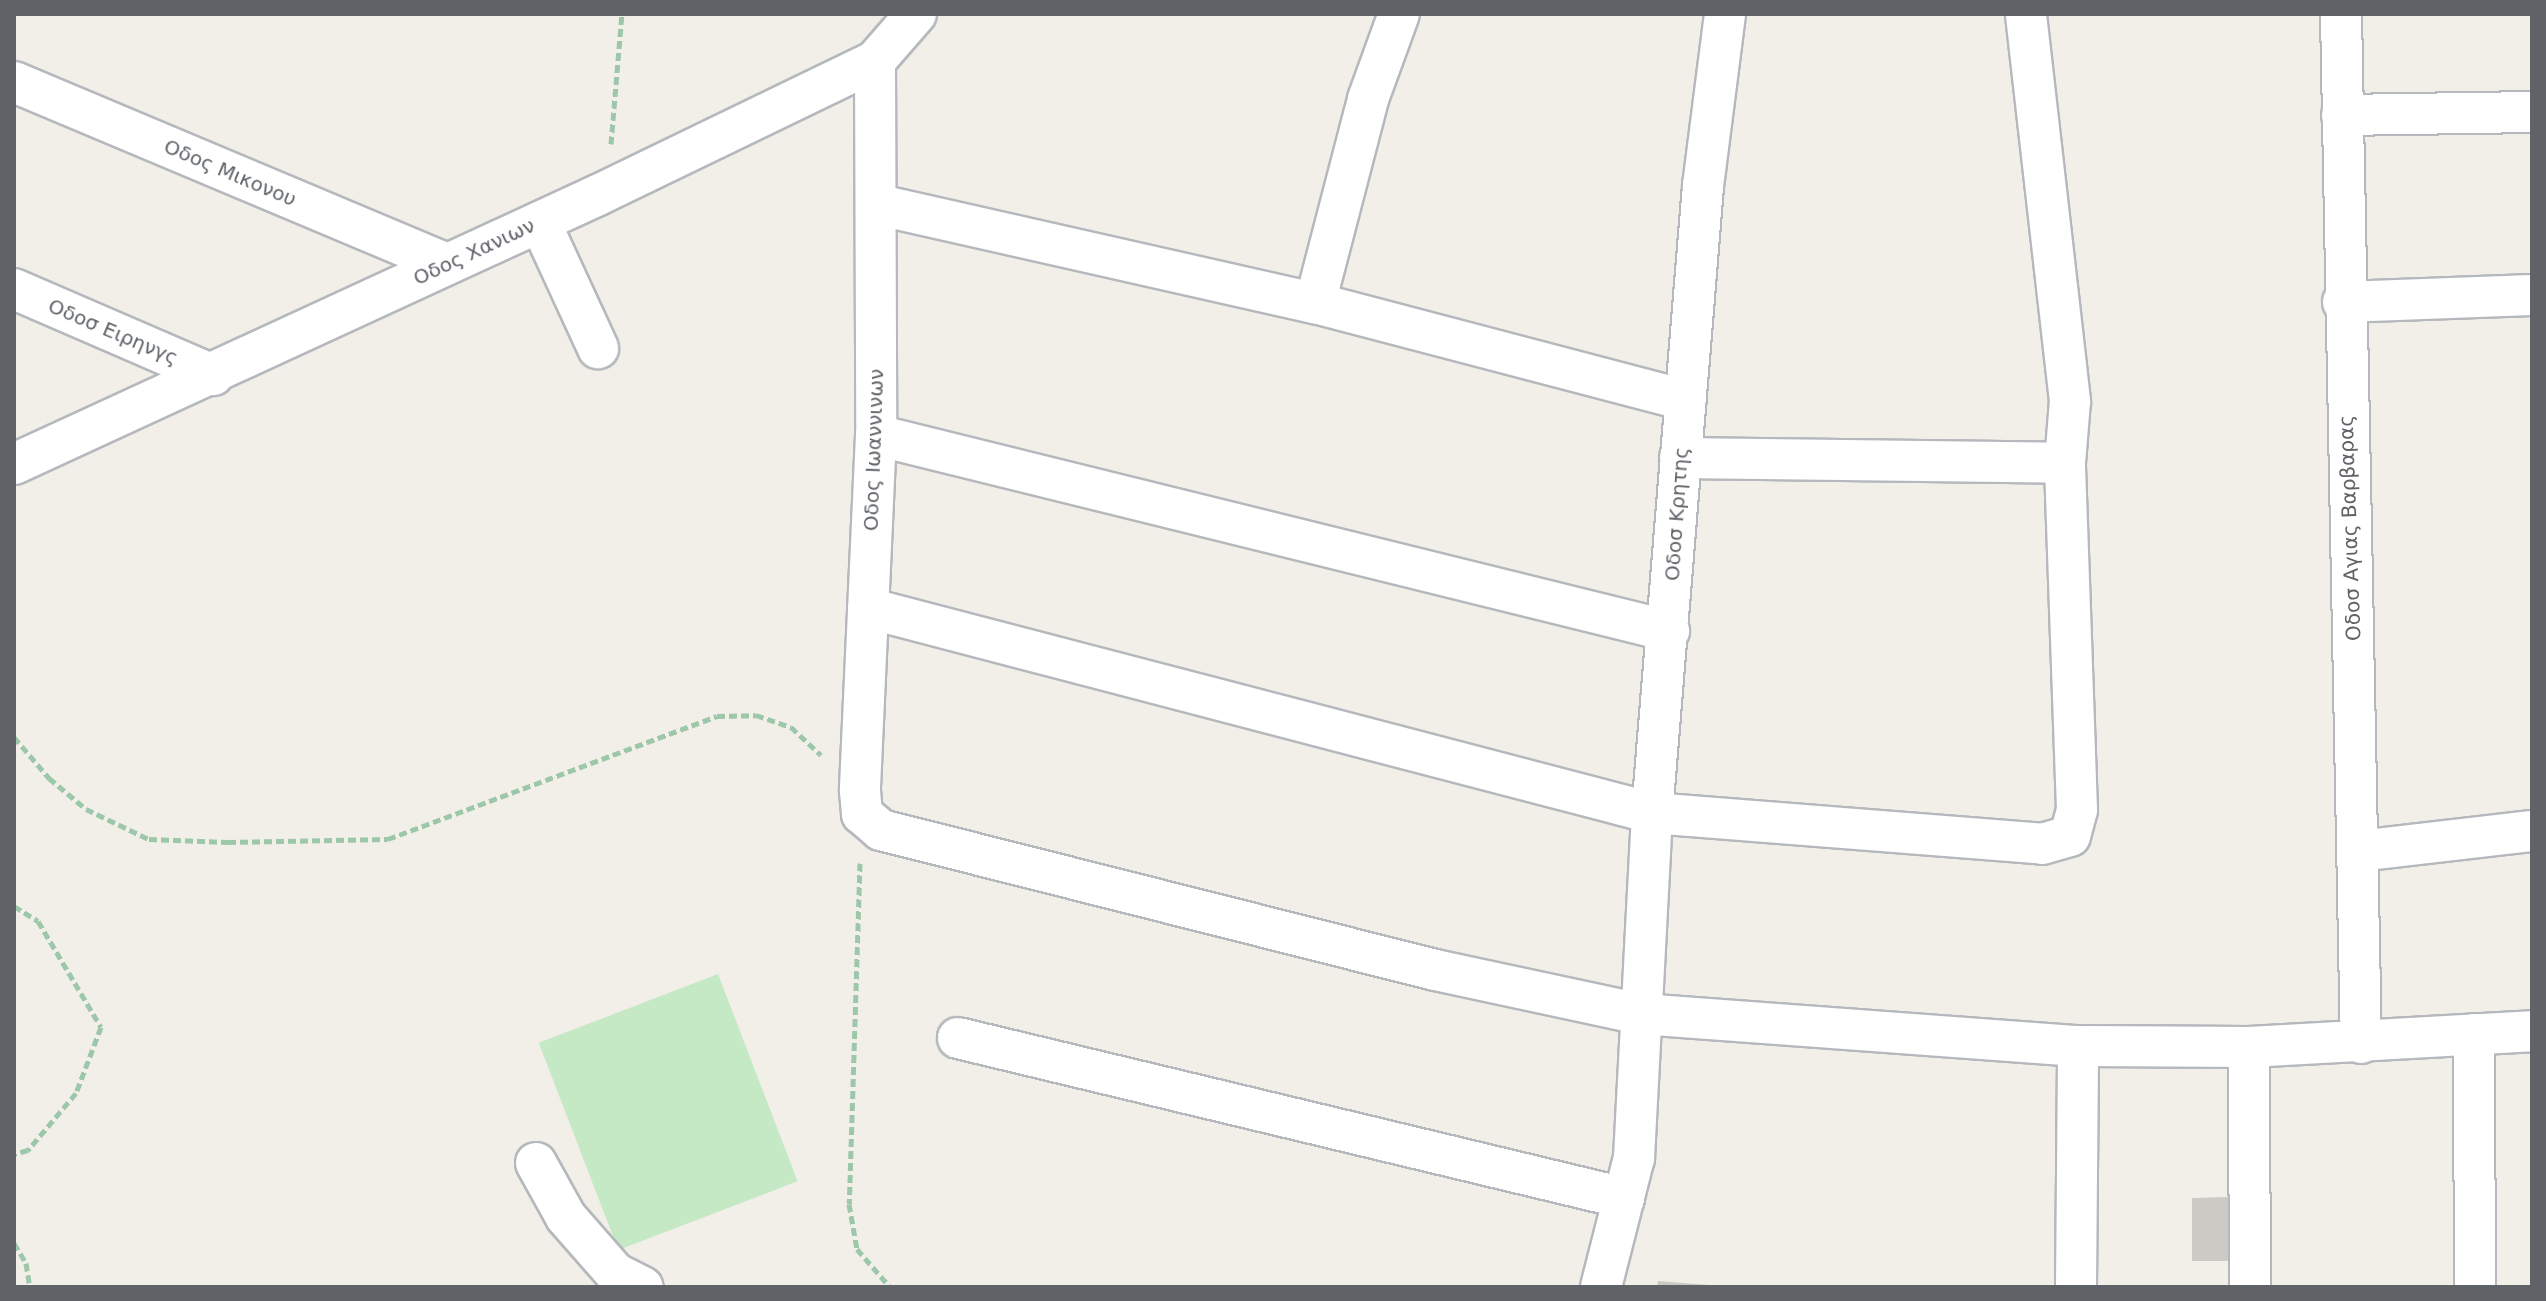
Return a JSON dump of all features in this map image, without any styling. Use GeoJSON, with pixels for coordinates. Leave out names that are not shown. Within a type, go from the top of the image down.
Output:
{"type":"FeatureCollection","features":[{"type":"Feature","properties":{"kind":"street","name":"Οδος Χανιων"},"geometry":{"type":"LineString","coordinates":[[14,464],[540,222],[875,61],[916,14]]}},
{"type":"Feature","properties":{"kind":"street"},"geometry":{"type":"LineString","coordinates":[[1315,303],[1368,99],[1399,14]]}},
{"type":"Feature","properties":{"kind":"street","name":"Οδοσ Κρητης"},"geometry":{"type":"LineString","coordinates":[[1601,1287],[1634,1158],[1652,813],[1669,631],[1680,458],[1703,186],[1725,14]]}},
{"type":"Feature","properties":{"kind":"street"},"geometry":{"type":"LineString","coordinates":[[868,608],[1652,813],[2042,844],[2070,836],[2077,810],[2065,463],[2070,401],[2026,14]]}},
{"type":"Feature","properties":{"kind":"street","name":"Οδοσ Αγιας Βαρβαρας"},"geometry":{"type":"LineString","coordinates":[[2341,14],[2343,302],[2361,1043]]}},
{"type":"Feature","properties":{"kind":"street","name":"Οδος Ιωαννινων"},"geometry":{"type":"LineString","coordinates":[[868,812],[868,608],[876,435],[879,205],[875,61]]}},
{"type":"Feature","properties":{"kind":"street","name":"Οδος Μικονου"},"geometry":{"type":"LineString","coordinates":[[14,82],[446,264]]}},
{"type":"Feature","properties":{"kind":"street"},"geometry":{"type":"LineString","coordinates":[[2342,115],[2532,112]]}},
{"type":"Feature","properties":{"kind":"street"},"geometry":{"type":"LineString","coordinates":[[879,205],[1315,303],[1686,400]]}},
{"type":"Feature","properties":{"kind":"street"},"geometry":{"type":"LineString","coordinates":[[540,222],[598,348]]}},
{"type":"Feature","properties":{"kind":"street","name":"Οδοσ Ειρηνγς"},"geometry":{"type":"LineString","coordinates":[[14,289],[213,375]]}},
{"type":"Feature","properties":{"kind":"street"},"geometry":{"type":"LineString","coordinates":[[2343,302],[2532,295]]}},
{"type":"Feature","properties":{"kind":"street"},"geometry":{"type":"LineString","coordinates":[[876,435],[1669,631]]}},
{"type":"Feature","properties":{"kind":"street"},"geometry":{"type":"LineString","coordinates":[[1680,458],[2065,463]]}},
{"type":"Feature","properties":{"kind":"street"},"geometry":{"type":"LineString","coordinates":[[868,812],[1435,970],[1641,1014],[2078,1046],[2249,1047],[2532,1031]]}},
{"type":"Feature","properties":{"kind":"street"},"geometry":{"type":"LineString","coordinates":[[2358,851],[2532,831]]}},
{"type":"Feature","properties":{"kind":"street"},"geometry":{"type":"LineString","coordinates":[[2474,1034],[2475,1287]]}},
{"type":"Feature","properties":{"kind":"street"},"geometry":{"type":"LineString","coordinates":[[958,1038],[1624,1198]]}},
{"type":"Feature","properties":{"kind":"street"},"geometry":{"type":"LineString","coordinates":[[2076,1287],[2078,1046]]}},
{"type":"Feature","properties":{"kind":"street"},"geometry":{"type":"LineString","coordinates":[[2249,1047],[2250,1287]]}},
{"type":"Feature","properties":{"kind":"street"},"geometry":{"type":"LineString","coordinates":[[536,1163],[566,1217],[615,1273],[643,1287]]}},
{"type":"Feature","properties":{"kind":"path"},"geometry":{"type":"LineString","coordinates":[[616,186],[611,151],[622,14]]}},
{"type":"Feature","properties":{"kind":"path"},"geometry":{"type":"LineString","coordinates":[[14,737],[49,778],[86,809],[149,839],[388,839],[717,716],[756,715],[791,727],[868,812],[849,1204],[857,1249],[890,1287]]}},
{"type":"Feature","properties":{"kind":"path"},"geometry":{"type":"LineString","coordinates":[[14,906],[38,921],[101,1027],[76,1093],[28,1150],[14,1154]]}},
{"type":"Feature","properties":{"kind":"path"},"geometry":{"type":"LineString","coordinates":[[14,1243],[26,1263],[30,1287]]}},
{"type":"Feature","properties":{"kind":"green space"},"geometry":{"type":"Polygon","coordinates":[[[718,974],[798,1181],[618,1250],[539,1043],[718,974]]]}},
{"type":"Feature","properties":{"kind":"building"},"geometry":{"type":"Polygon","coordinates":[[[2228,1197],[2234,1261],[2192,1261],[2192,1198],[2228,1197]]]}},
{"type":"Feature","properties":{"kind":"building"},"geometry":{"type":"Polygon","coordinates":[[[1658,1281],[1710,1285],[1710,1287],[1657,1287],[1658,1281]]]}}]}
